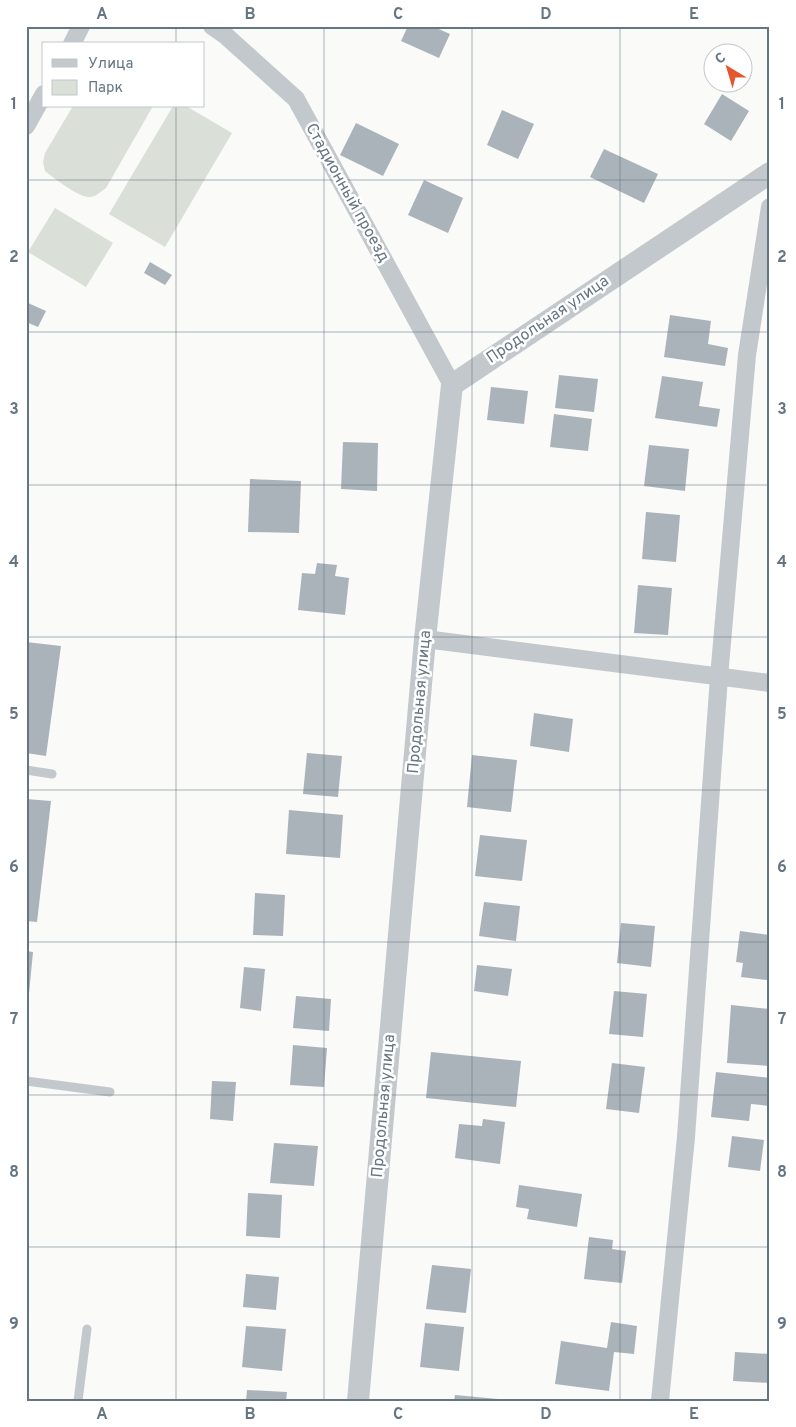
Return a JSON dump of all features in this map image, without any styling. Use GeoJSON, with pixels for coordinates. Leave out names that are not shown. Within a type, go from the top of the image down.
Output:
{"type":"FeatureCollection","features":[{"type":"Feature","properties":{"kind":"street"},"geometry":{"type":"LineString","coordinates":[[73,42],[81,26]]}},
{"type":"Feature","properties":{"kind":"street","name":"Стадионный проезд"},"geometry":{"type":"LineString","coordinates":[[212,26],[225,35],[296,99],[452,385]]}},
{"type":"Feature","properties":{"kind":"street"},"geometry":{"type":"LineString","coordinates":[[26,126],[42,98]]}},
{"type":"Feature","properties":{"kind":"street","name":"Продольная улица"},"geometry":{"type":"LineString","coordinates":[[358,1401],[425,638],[452,385],[770,173]]}},
{"type":"Feature","properties":{"kind":"street"},"geometry":{"type":"LineString","coordinates":[[660,1401],[686,1136],[719,677],[747,355],[770,207]]}},
{"type":"Feature","properties":{"kind":"street"},"geometry":{"type":"LineString","coordinates":[[425,638],[770,684]]}},
{"type":"Feature","properties":{"kind":"lane"},"geometry":{"type":"LineString","coordinates":[[26,770],[52,774]]}},
{"type":"Feature","properties":{"kind":"lane"},"geometry":{"type":"LineString","coordinates":[[26,1082],[110,1092]]}},
{"type":"Feature","properties":{"kind":"lane"},"geometry":{"type":"LineString","coordinates":[[78,1401],[88,1329]]}},
{"type":"Feature","properties":{"kind":"green space"},"geometry":{"type":"Polygon","coordinates":[[[72,108],[152,108],[106,188],[93,197],[83,196],[45,171],[43,162],[45,153],[72,108]]]}},
{"type":"Feature","properties":{"kind":"green space"},"geometry":{"type":"Polygon","coordinates":[[[172,108],[189,108],[232,133],[165,247],[109,214],[172,108]]]}},
{"type":"Feature","properties":{"kind":"green space"},"geometry":{"type":"Polygon","coordinates":[[[55,208],[113,243],[86,287],[28,252],[55,208]]]}},
{"type":"Feature","properties":{"kind":"building"},"geometry":{"type":"Polygon","coordinates":[[[408,26],[432,26],[450,34],[439,58],[401,41],[408,26]]]}},
{"type":"Feature","properties":{"kind":"building"},"geometry":{"type":"Polygon","coordinates":[[[722,94],[749,111],[731,141],[704,124],[722,94]]]}},
{"type":"Feature","properties":{"kind":"building"},"geometry":{"type":"Polygon","coordinates":[[[502,110],[534,124],[518,159],[487,145],[502,110]]]}},
{"type":"Feature","properties":{"kind":"building"},"geometry":{"type":"Polygon","coordinates":[[[356,123],[399,144],[383,176],[340,155],[356,123]]]}},
{"type":"Feature","properties":{"kind":"building"},"geometry":{"type":"Polygon","coordinates":[[[604,149],[658,174],[644,203],[590,177],[604,149]]]}},
{"type":"Feature","properties":{"kind":"building"},"geometry":{"type":"Polygon","coordinates":[[[424,180],[463,198],[448,233],[408,215],[424,180]]]}},
{"type":"Feature","properties":{"kind":"building"},"geometry":{"type":"Polygon","coordinates":[[[150,262],[172,275],[165,285],[144,273],[150,262]]]}},
{"type":"Feature","properties":{"kind":"building"},"geometry":{"type":"Polygon","coordinates":[[[28,303],[46,311],[38,327],[26,322],[28,303]]]}},
{"type":"Feature","properties":{"kind":"building"},"geometry":{"type":"Polygon","coordinates":[[[670,315],[711,321],[708,344],[728,348],[725,366],[664,357],[670,315]]]}},
{"type":"Feature","properties":{"kind":"building"},"geometry":{"type":"Polygon","coordinates":[[[559,375],[598,379],[594,412],[555,408],[559,375]]]}},
{"type":"Feature","properties":{"kind":"building"},"geometry":{"type":"Polygon","coordinates":[[[662,376],[703,382],[699,406],[720,409],[717,427],[655,418],[662,376]]]}},
{"type":"Feature","properties":{"kind":"building"},"geometry":{"type":"Polygon","coordinates":[[[491,387],[528,391],[524,424],[487,420],[491,387]]]}},
{"type":"Feature","properties":{"kind":"building"},"geometry":{"type":"Polygon","coordinates":[[[554,414],[592,419],[588,451],[550,447],[554,414]]]}},
{"type":"Feature","properties":{"kind":"building"},"geometry":{"type":"Polygon","coordinates":[[[343,442],[378,443],[377,491],[341,489],[343,442]]]}},
{"type":"Feature","properties":{"kind":"building"},"geometry":{"type":"Polygon","coordinates":[[[649,445],[689,449],[685,491],[644,486],[649,445]]]}},
{"type":"Feature","properties":{"kind":"building"},"geometry":{"type":"Polygon","coordinates":[[[250,479],[301,481],[299,533],[248,532],[250,479]]]}},
{"type":"Feature","properties":{"kind":"building"},"geometry":{"type":"Polygon","coordinates":[[[646,512],[680,515],[676,562],[642,559],[646,512]]]}},
{"type":"Feature","properties":{"kind":"building"},"geometry":{"type":"Polygon","coordinates":[[[317,563],[337,565],[335,576],[349,578],[345,615],[298,610],[302,573],[315,574],[317,563]]]}},
{"type":"Feature","properties":{"kind":"building"},"geometry":{"type":"Polygon","coordinates":[[[638,585],[672,588],[668,635],[634,633],[638,585]]]}},
{"type":"Feature","properties":{"kind":"building"},"geometry":{"type":"Polygon","coordinates":[[[26,642],[61,646],[46,756],[26,753],[26,642]]]}},
{"type":"Feature","properties":{"kind":"building"},"geometry":{"type":"Polygon","coordinates":[[[534,713],[573,719],[569,752],[530,746],[534,713]]]}},
{"type":"Feature","properties":{"kind":"building"},"geometry":{"type":"Polygon","coordinates":[[[307,753],[342,756],[338,797],[303,794],[307,753]]]}},
{"type":"Feature","properties":{"kind":"building"},"geometry":{"type":"Polygon","coordinates":[[[472,755],[517,760],[511,812],[467,807],[472,755]]]}},
{"type":"Feature","properties":{"kind":"building"},"geometry":{"type":"Polygon","coordinates":[[[26,799],[51,801],[37,922],[26,921],[26,799]]]}},
{"type":"Feature","properties":{"kind":"building"},"geometry":{"type":"Polygon","coordinates":[[[289,810],[343,815],[340,858],[286,854],[289,810]]]}},
{"type":"Feature","properties":{"kind":"building"},"geometry":{"type":"Polygon","coordinates":[[[480,835],[527,840],[522,881],[475,876],[480,835]]]}},
{"type":"Feature","properties":{"kind":"building"},"geometry":{"type":"Polygon","coordinates":[[[255,893],[285,895],[283,936],[253,935],[255,893]]]}},
{"type":"Feature","properties":{"kind":"building"},"geometry":{"type":"Polygon","coordinates":[[[484,902],[520,906],[516,941],[479,936],[484,902]]]}},
{"type":"Feature","properties":{"kind":"building"},"geometry":{"type":"Polygon","coordinates":[[[621,923],[655,926],[651,967],[617,963],[621,923]]]}},
{"type":"Feature","properties":{"kind":"building"},"geometry":{"type":"Polygon","coordinates":[[[740,931],[770,935],[770,962],[767,980],[741,977],[743,963],[736,962],[740,931]]]}},
{"type":"Feature","properties":{"kind":"building"},"geometry":{"type":"Polygon","coordinates":[[[26,951],[33,952],[28,1004],[26,1004],[26,951]]]}},
{"type":"Feature","properties":{"kind":"building"},"geometry":{"type":"Polygon","coordinates":[[[477,965],[512,969],[508,996],[474,991],[477,965]]]}},
{"type":"Feature","properties":{"kind":"building"},"geometry":{"type":"Polygon","coordinates":[[[244,967],[265,969],[261,1011],[240,1008],[244,967]]]}},
{"type":"Feature","properties":{"kind":"building"},"geometry":{"type":"Polygon","coordinates":[[[614,991],[647,994],[643,1037],[609,1034],[614,991]]]}},
{"type":"Feature","properties":{"kind":"building"},"geometry":{"type":"Polygon","coordinates":[[[296,996],[331,999],[329,1031],[293,1028],[296,996]]]}},
{"type":"Feature","properties":{"kind":"building"},"geometry":{"type":"Polygon","coordinates":[[[731,1005],[770,1009],[770,1066],[727,1063],[731,1005]]]}},
{"type":"Feature","properties":{"kind":"building"},"geometry":{"type":"Polygon","coordinates":[[[293,1045],[327,1048],[324,1087],[290,1085],[293,1045]]]}},
{"type":"Feature","properties":{"kind":"building"},"geometry":{"type":"Polygon","coordinates":[[[431,1052],[521,1061],[516,1107],[426,1098],[431,1052]]]}},
{"type":"Feature","properties":{"kind":"building"},"geometry":{"type":"Polygon","coordinates":[[[612,1063],[645,1067],[639,1113],[606,1109],[612,1063]]]}},
{"type":"Feature","properties":{"kind":"building"},"geometry":{"type":"Polygon","coordinates":[[[716,1072],[770,1078],[770,1106],[751,1104],[749,1121],[711,1117],[716,1072]]]}},
{"type":"Feature","properties":{"kind":"building"},"geometry":{"type":"Polygon","coordinates":[[[212,1081],[236,1082],[233,1121],[210,1119],[212,1081]]]}},
{"type":"Feature","properties":{"kind":"building"},"geometry":{"type":"Polygon","coordinates":[[[483,1119],[505,1122],[500,1164],[455,1158],[459,1124],[482,1126],[483,1119]]]}},
{"type":"Feature","properties":{"kind":"building"},"geometry":{"type":"Polygon","coordinates":[[[732,1136],[764,1140],[760,1171],[728,1167],[732,1136]]]}},
{"type":"Feature","properties":{"kind":"building"},"geometry":{"type":"Polygon","coordinates":[[[274,1143],[318,1146],[314,1186],[270,1183],[274,1143]]]}},
{"type":"Feature","properties":{"kind":"building"},"geometry":{"type":"Polygon","coordinates":[[[519,1185],[582,1194],[577,1227],[527,1219],[529,1209],[516,1207],[519,1185]]]}},
{"type":"Feature","properties":{"kind":"building"},"geometry":{"type":"Polygon","coordinates":[[[248,1193],[282,1195],[280,1238],[246,1236],[248,1193]]]}},
{"type":"Feature","properties":{"kind":"building"},"geometry":{"type":"Polygon","coordinates":[[[589,1237],[613,1240],[612,1249],[626,1251],[622,1283],[584,1279],[589,1237]]]}},
{"type":"Feature","properties":{"kind":"building"},"geometry":{"type":"Polygon","coordinates":[[[432,1265],[471,1269],[466,1313],[426,1309],[432,1265]]]}},
{"type":"Feature","properties":{"kind":"building"},"geometry":{"type":"Polygon","coordinates":[[[246,1274],[279,1277],[276,1310],[243,1307],[246,1274]]]}},
{"type":"Feature","properties":{"kind":"building"},"geometry":{"type":"Polygon","coordinates":[[[611,1322],[637,1326],[634,1354],[614,1352],[609,1391],[555,1384],[561,1341],[607,1348],[611,1322]]]}},
{"type":"Feature","properties":{"kind":"building"},"geometry":{"type":"Polygon","coordinates":[[[425,1323],[464,1327],[459,1371],[420,1367],[425,1323]]]}},
{"type":"Feature","properties":{"kind":"building"},"geometry":{"type":"Polygon","coordinates":[[[246,1326],[286,1329],[282,1371],[242,1367],[246,1326]]]}},
{"type":"Feature","properties":{"kind":"building"},"geometry":{"type":"Polygon","coordinates":[[[735,1352],[770,1354],[770,1383],[733,1381],[735,1352]]]}},
{"type":"Feature","properties":{"kind":"building"},"geometry":{"type":"Polygon","coordinates":[[[247,1390],[287,1392],[286,1401],[246,1401],[247,1390]]]}},
{"type":"Feature","properties":{"kind":"building"},"geometry":{"type":"Polygon","coordinates":[[[455,1395],[498,1399],[498,1401],[454,1401],[455,1395]]]}}]}
